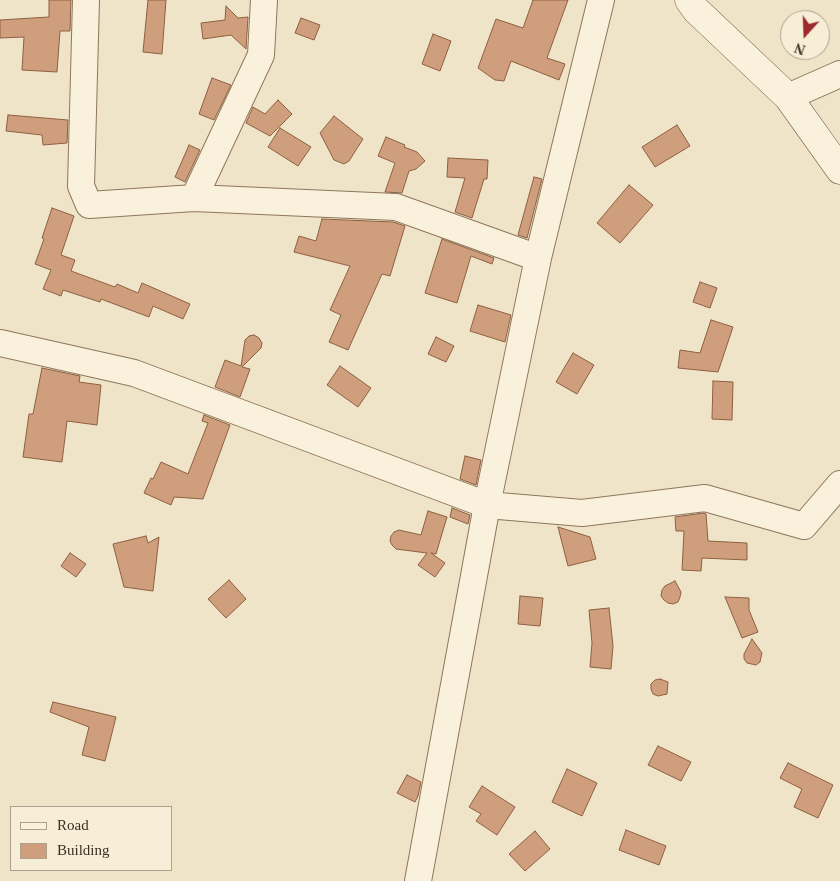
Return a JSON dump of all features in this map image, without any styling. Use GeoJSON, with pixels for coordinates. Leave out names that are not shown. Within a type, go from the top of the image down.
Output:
{"type":"FeatureCollection","features":[{"type":"Feature","properties":{"kind":"main road"},"geometry":{"type":"LineString","coordinates":[[689,0],[696,10],[788,97],[840,170]]}},
{"type":"Feature","properties":{"kind":"street"},"geometry":{"type":"LineString","coordinates":[[86,0],[80,186],[89,205],[194,198],[396,207],[538,258]]}},
{"type":"Feature","properties":{"kind":"street"},"geometry":{"type":"LineString","coordinates":[[194,198],[261,55],[264,0]]}},
{"type":"Feature","properties":{"kind":"street"},"geometry":{"type":"LineString","coordinates":[[418,881],[487,504],[538,258],[596,1]]}},
{"type":"Feature","properties":{"kind":"street"},"geometry":{"type":"LineString","coordinates":[[788,97],[840,74]]}},
{"type":"Feature","properties":{"kind":"street"},"geometry":{"type":"LineString","coordinates":[[0,344],[134,373],[487,504],[582,512],[705,498],[804,526],[840,484]]}},
{"type":"Feature","properties":{"kind":"building"},"geometry":{"type":"Polygon","coordinates":[[[49,0],[71,0],[70,31],[60,31],[57,72],[22,70],[24,37],[0,38],[0,20],[49,17],[49,0]]]}},
{"type":"Feature","properties":{"kind":"building"},"geometry":{"type":"Polygon","coordinates":[[[148,0],[166,0],[162,54],[143,52],[148,0]]]}},
{"type":"Feature","properties":{"kind":"building"},"geometry":{"type":"Polygon","coordinates":[[[533,0],[568,0],[547,58],[565,64],[559,80],[511,61],[504,81],[495,80],[478,68],[496,19],[523,28],[533,0]]]}},
{"type":"Feature","properties":{"kind":"building"},"geometry":{"type":"Polygon","coordinates":[[[226,6],[238,18],[248,17],[246,49],[231,35],[203,39],[201,23],[225,20],[226,6]]]}},
{"type":"Feature","properties":{"kind":"building"},"geometry":{"type":"Polygon","coordinates":[[[301,18],[320,25],[314,40],[295,33],[301,18]]]}},
{"type":"Feature","properties":{"kind":"building"},"geometry":{"type":"Polygon","coordinates":[[[433,34],[451,41],[440,71],[422,64],[433,34]]]}},
{"type":"Feature","properties":{"kind":"building"},"geometry":{"type":"Polygon","coordinates":[[[212,78],[231,85],[214,120],[199,114],[212,78]]]}},
{"type":"Feature","properties":{"kind":"building"},"geometry":{"type":"Polygon","coordinates":[[[278,100],[292,114],[270,136],[246,123],[253,107],[265,114],[278,100]]]}},
{"type":"Feature","properties":{"kind":"building"},"geometry":{"type":"Polygon","coordinates":[[[8,115],[68,120],[67,143],[43,145],[42,135],[6,131],[8,115]]]}},
{"type":"Feature","properties":{"kind":"building"},"geometry":{"type":"Polygon","coordinates":[[[334,116],[363,139],[349,161],[344,164],[334,160],[320,133],[334,116]]]}},
{"type":"Feature","properties":{"kind":"building"},"geometry":{"type":"Polygon","coordinates":[[[677,125],[690,146],[655,167],[642,147],[677,125]]]}},
{"type":"Feature","properties":{"kind":"building"},"geometry":{"type":"Polygon","coordinates":[[[280,128],[311,147],[298,166],[268,147],[280,128]]]}},
{"type":"Feature","properties":{"kind":"building"},"geometry":{"type":"Polygon","coordinates":[[[386,137],[417,152],[425,161],[416,169],[409,171],[402,193],[385,192],[395,163],[378,156],[386,137]]]}},
{"type":"Feature","properties":{"kind":"building"},"geometry":{"type":"Polygon","coordinates":[[[189,145],[200,150],[185,182],[175,177],[189,145]]]}},
{"type":"Feature","properties":{"kind":"building"},"geometry":{"type":"Polygon","coordinates":[[[448,158],[488,160],[487,179],[484,179],[472,218],[455,212],[465,178],[447,177],[448,158]]]}},
{"type":"Feature","properties":{"kind":"building"},"geometry":{"type":"Polygon","coordinates":[[[534,177],[542,179],[527,238],[518,235],[534,177]]]}},
{"type":"Feature","properties":{"kind":"building"},"geometry":{"type":"Polygon","coordinates":[[[629,185],[653,205],[620,243],[597,223],[629,185]]]}},
{"type":"Feature","properties":{"kind":"building"},"geometry":{"type":"Polygon","coordinates":[[[52,208],[74,216],[61,255],[75,260],[71,271],[115,287],[117,284],[138,293],[142,283],[190,304],[183,319],[153,306],[149,317],[101,299],[100,302],[63,290],[61,296],[43,289],[51,270],[35,264],[52,208]]]}},
{"type":"Feature","properties":{"kind":"building"},"geometry":{"type":"Polygon","coordinates":[[[322,219],[393,222],[405,226],[390,276],[382,274],[348,350],[329,342],[341,315],[330,310],[350,266],[294,252],[299,236],[316,241],[322,219]]]}},
{"type":"Feature","properties":{"kind":"building"},"geometry":{"type":"Polygon","coordinates":[[[442,239],[494,258],[492,264],[471,256],[457,303],[425,293],[442,239]]]}},
{"type":"Feature","properties":{"kind":"building"},"geometry":{"type":"Polygon","coordinates":[[[700,282],[717,288],[710,308],[693,302],[700,282]]]}},
{"type":"Feature","properties":{"kind":"building"},"geometry":{"type":"Polygon","coordinates":[[[478,305],[511,315],[505,342],[470,331],[478,305]]]}},
{"type":"Feature","properties":{"kind":"building"},"geometry":{"type":"Polygon","coordinates":[[[711,320],[733,327],[718,372],[678,368],[680,350],[700,353],[711,320]]]}},
{"type":"Feature","properties":{"kind":"building"},"geometry":{"type":"Polygon","coordinates":[[[254,335],[262,343],[261,348],[242,367],[250,369],[240,397],[215,387],[225,360],[241,366],[245,340],[249,336],[254,335]]]}},
{"type":"Feature","properties":{"kind":"building"},"geometry":{"type":"Polygon","coordinates":[[[436,337],[454,346],[446,362],[428,354],[436,337]]]}},
{"type":"Feature","properties":{"kind":"building"},"geometry":{"type":"Polygon","coordinates":[[[573,353],[594,365],[577,394],[556,382],[573,353]]]}},
{"type":"Feature","properties":{"kind":"building"},"geometry":{"type":"Polygon","coordinates":[[[340,366],[371,388],[358,407],[327,385],[340,366]]]}},
{"type":"Feature","properties":{"kind":"building"},"geometry":{"type":"Polygon","coordinates":[[[42,368],[80,376],[79,382],[101,385],[97,425],[67,421],[62,462],[23,457],[29,414],[33,414],[42,368]]]}},
{"type":"Feature","properties":{"kind":"building"},"geometry":{"type":"Polygon","coordinates":[[[713,381],[733,382],[732,420],[712,419],[713,381]]]}},
{"type":"Feature","properties":{"kind":"building"},"geometry":{"type":"Polygon","coordinates":[[[204,415],[230,425],[203,499],[174,497],[171,505],[144,493],[161,462],[188,474],[208,423],[202,421],[204,415]]]}},
{"type":"Feature","properties":{"kind":"building"},"geometry":{"type":"Polygon","coordinates":[[[465,456],[481,460],[476,485],[460,479],[465,456]]]}},
{"type":"Feature","properties":{"kind":"building"},"geometry":{"type":"Polygon","coordinates":[[[452,508],[470,515],[468,524],[450,517],[452,508]]]}},
{"type":"Feature","properties":{"kind":"building"},"geometry":{"type":"Polygon","coordinates":[[[428,511],[447,517],[436,554],[431,553],[445,563],[435,577],[418,565],[427,553],[396,549],[390,541],[394,532],[399,530],[421,535],[428,511]]]}},
{"type":"Feature","properties":{"kind":"building"},"geometry":{"type":"Polygon","coordinates":[[[706,514],[708,541],[747,543],[747,560],[702,558],[701,571],[682,570],[684,531],[676,531],[675,517],[706,514]]]}},
{"type":"Feature","properties":{"kind":"building"},"geometry":{"type":"Polygon","coordinates":[[[558,527],[590,537],[596,559],[568,566],[558,527]]]}},
{"type":"Feature","properties":{"kind":"building"},"geometry":{"type":"Polygon","coordinates":[[[146,536],[148,543],[159,537],[153,591],[124,587],[113,544],[146,536]]]}},
{"type":"Feature","properties":{"kind":"building"},"geometry":{"type":"Polygon","coordinates":[[[70,553],[86,564],[76,577],[61,566],[70,553]]]}},
{"type":"Feature","properties":{"kind":"building"},"geometry":{"type":"Polygon","coordinates":[[[229,580],[246,599],[226,618],[208,599],[229,580]]]}},
{"type":"Feature","properties":{"kind":"building"},"geometry":{"type":"Polygon","coordinates":[[[675,581],[681,592],[680,597],[678,602],[668,603],[661,596],[662,590],[665,586],[675,581]]]}},
{"type":"Feature","properties":{"kind":"building"},"geometry":{"type":"Polygon","coordinates":[[[520,596],[543,598],[540,626],[518,624],[520,596]]]}},
{"type":"Feature","properties":{"kind":"building"},"geometry":{"type":"Polygon","coordinates":[[[725,597],[749,598],[749,610],[758,632],[742,638],[725,597]]]}},
{"type":"Feature","properties":{"kind":"building"},"geometry":{"type":"Polygon","coordinates":[[[609,608],[613,646],[611,669],[590,667],[592,643],[589,610],[609,608]]]}},
{"type":"Feature","properties":{"kind":"building"},"geometry":{"type":"Polygon","coordinates":[[[752,639],[762,653],[760,662],[756,665],[747,663],[744,659],[744,654],[752,639]]]}},
{"type":"Feature","properties":{"kind":"building"},"geometry":{"type":"Polygon","coordinates":[[[660,679],[668,682],[667,694],[658,696],[653,694],[651,684],[655,680],[660,679]]]}},
{"type":"Feature","properties":{"kind":"building"},"geometry":{"type":"Polygon","coordinates":[[[53,702],[116,717],[105,761],[82,755],[89,727],[50,712],[53,702]]]}},
{"type":"Feature","properties":{"kind":"building"},"geometry":{"type":"Polygon","coordinates":[[[658,746],[691,762],[681,781],[648,765],[658,746]]]}},
{"type":"Feature","properties":{"kind":"building"},"geometry":{"type":"Polygon","coordinates":[[[788,763],[833,785],[818,818],[794,807],[802,789],[780,778],[788,763]]]}},
{"type":"Feature","properties":{"kind":"building"},"geometry":{"type":"Polygon","coordinates":[[[567,769],[597,783],[582,816],[552,802],[567,769]]]}},
{"type":"Feature","properties":{"kind":"building"},"geometry":{"type":"Polygon","coordinates":[[[407,775],[421,782],[415,802],[397,793],[407,775]]]}},
{"type":"Feature","properties":{"kind":"building"},"geometry":{"type":"Polygon","coordinates":[[[482,786],[515,807],[497,835],[476,821],[481,814],[469,807],[482,786]]]}},
{"type":"Feature","properties":{"kind":"building"},"geometry":{"type":"Polygon","coordinates":[[[626,830],[666,846],[659,865],[619,850],[626,830]]]}},
{"type":"Feature","properties":{"kind":"building"},"geometry":{"type":"Polygon","coordinates":[[[535,831],[550,849],[525,871],[509,854],[535,831]]]}}]}
